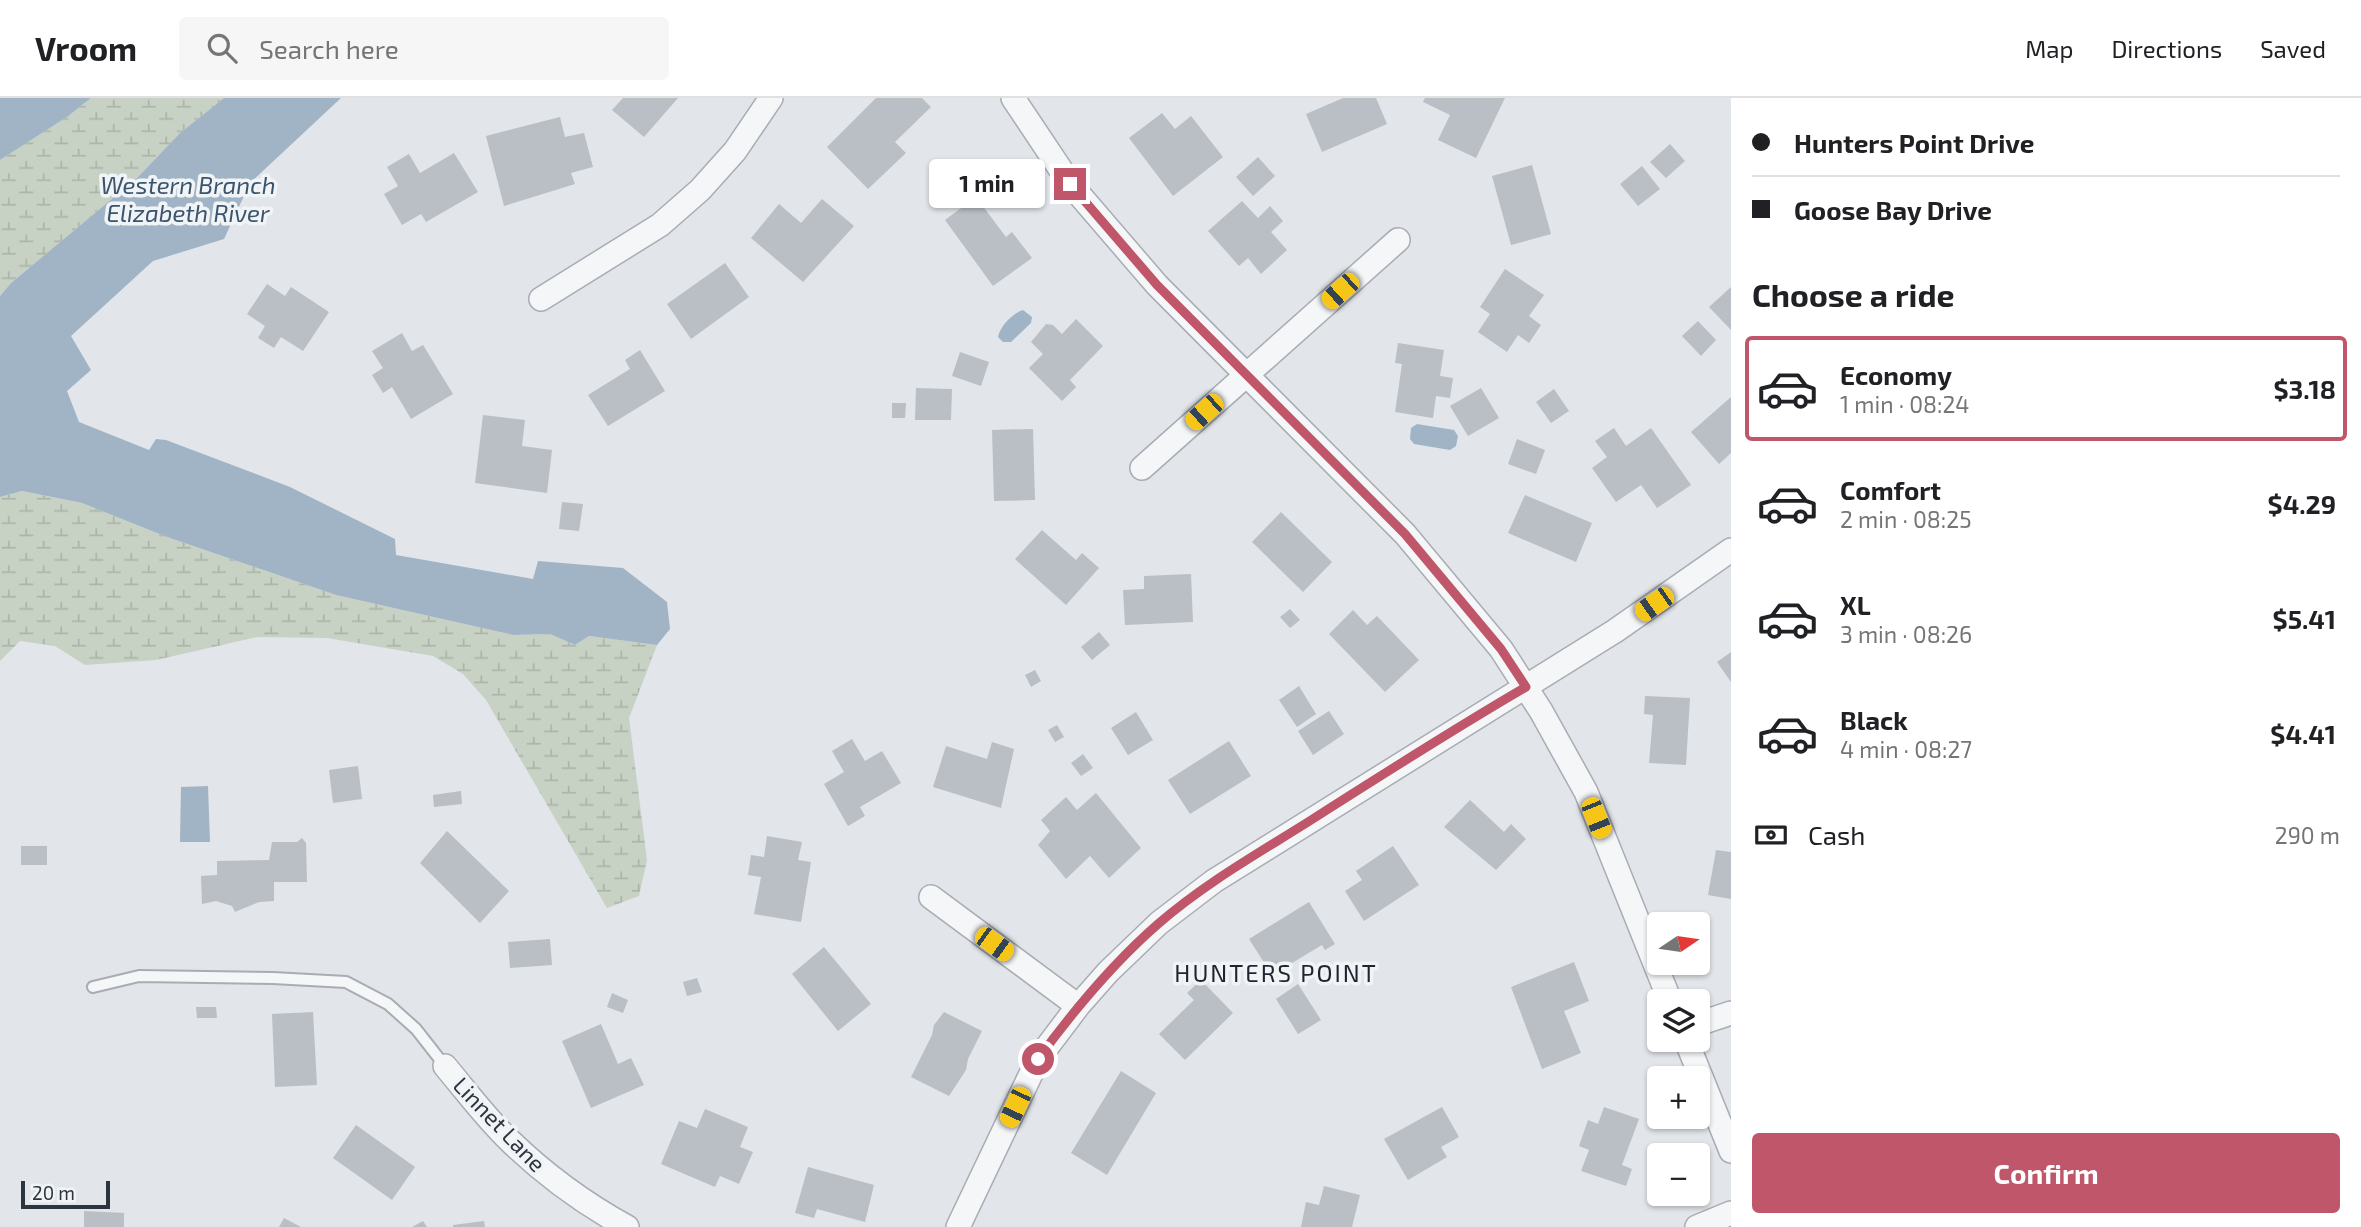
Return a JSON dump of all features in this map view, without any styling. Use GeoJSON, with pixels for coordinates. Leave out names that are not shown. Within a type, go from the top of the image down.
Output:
{"type":"FeatureCollection","features":[{"type":"Feature","properties":{"kind":"street"},"geometry":{"type":"LineString","coordinates":[[541,299],[660,225],[680,208],[735,151],[771,98]]}},
{"type":"Feature","properties":{"kind":"street"},"geometry":{"type":"LineString","coordinates":[[1013,98],[1070,184],[1157,285],[1405,534],[1501,649],[1586,792],[1665,989]]}},
{"type":"Feature","properties":{"kind":"street"},"geometry":{"type":"LineString","coordinates":[[1142,468],[1398,240]]}},
{"type":"Feature","properties":{"kind":"street"},"geometry":{"type":"LineString","coordinates":[[958,1227],[1038,1059],[1108,972],[1159,923],[1214,881],[1615,631],[1731,550]]}},
{"type":"Feature","properties":{"kind":"street"},"geometry":{"type":"LineString","coordinates":[[931,897],[1078,1006]]}},
{"type":"Feature","properties":{"kind":"street"},"geometry":{"type":"LineString","coordinates":[[1710,1020],[1731,1013]]}},
{"type":"Feature","properties":{"kind":"street"},"geometry":{"type":"LineString","coordinates":[[1691,1052],[1731,1151]]}},
{"type":"Feature","properties":{"kind":"street","name":"Linnet Lane"},"geometry":{"type":"LineString","coordinates":[[445,1066],[509,1140],[604,1221],[627,1227]]}},
{"type":"Feature","properties":{"kind":"street"},"geometry":{"type":"LineString","coordinates":[[1697,1227],[1731,1213]]}},
{"type":"Feature","properties":{"kind":"lane"},"geometry":{"type":"LineString","coordinates":[[93,987],[139,976],[346,982],[387,1004],[416,1029],[445,1066]]}},
{"type":"Feature","properties":{"kind":"green space"},"geometry":{"type":"Polygon","coordinates":[[[91,98],[224,98],[180,133],[137,178],[11,283],[0,296],[0,160],[67,117],[91,98]]]}},
{"type":"Feature","properties":{"kind":"green space"},"geometry":{"type":"Polygon","coordinates":[[[22,491],[82,503],[167,537],[336,595],[513,635],[550,634],[575,645],[589,636],[657,645],[629,718],[647,860],[639,896],[607,908],[486,700],[463,674],[433,656],[327,638],[257,637],[156,660],[85,665],[55,646],[20,641],[0,661],[0,497],[22,491]]]}},
{"type":"Feature","properties":{"kind":"water","name":"Western Branch Elizabeth River"},"geometry":{"type":"Polygon","coordinates":[[[0,98],[91,98],[67,117],[0,160],[0,98]]]}},
{"type":"Feature","properties":{"kind":"water","name":"Western Branch Elizabeth River"},"geometry":{"type":"Polygon","coordinates":[[[224,98],[341,98],[250,183],[224,239],[153,261],[71,336],[91,370],[67,391],[79,422],[149,450],[156,439],[166,440],[290,487],[395,539],[396,555],[533,579],[538,561],[623,568],[667,602],[670,629],[657,645],[589,636],[575,645],[550,634],[513,635],[336,595],[167,537],[82,503],[22,491],[0,497],[0,296],[11,283],[137,178],[180,133],[224,98]]]}},
{"type":"Feature","properties":{"kind":"water"},"geometry":{"type":"Polygon","coordinates":[[[1023,310],[1032,317],[1031,323],[1011,342],[1003,342],[998,337],[1004,324],[1023,310]]]}},
{"type":"Feature","properties":{"kind":"water"},"geometry":{"type":"Polygon","coordinates":[[[1417,424],[1454,430],[1458,436],[1456,446],[1450,450],[1414,444],[1410,439],[1411,428],[1417,424]]]}},
{"type":"Feature","properties":{"kind":"water"},"geometry":{"type":"Polygon","coordinates":[[[208,786],[210,842],[180,842],[181,787],[208,786]]]}},
{"type":"Feature","properties":{"kind":"building"},"geometry":{"type":"Polygon","coordinates":[[[623,98],[678,98],[644,137],[612,110],[623,98]]]}},
{"type":"Feature","properties":{"kind":"building"},"geometry":{"type":"Polygon","coordinates":[[[876,98],[922,98],[931,107],[895,142],[906,153],[868,189],[827,147],[876,98]]]}},
{"type":"Feature","properties":{"kind":"building"},"geometry":{"type":"Polygon","coordinates":[[[1343,98],[1376,98],[1387,124],[1322,152],[1306,114],[1343,98]]]}},
{"type":"Feature","properties":{"kind":"building"},"geometry":{"type":"Polygon","coordinates":[[[1425,98],[1505,98],[1476,158],[1438,140],[1450,115],[1423,102],[1425,98]]]}},
{"type":"Feature","properties":{"kind":"building"},"geometry":{"type":"Polygon","coordinates":[[[1162,113],[1175,129],[1191,116],[1223,157],[1173,196],[1129,138],[1162,113]]]}},
{"type":"Feature","properties":{"kind":"building"},"geometry":{"type":"Polygon","coordinates":[[[560,117],[565,137],[584,133],[593,167],[571,173],[575,184],[504,206],[486,136],[560,117]]]}},
{"type":"Feature","properties":{"kind":"building"},"geometry":{"type":"Polygon","coordinates":[[[1670,144],[1685,161],[1666,178],[1650,162],[1670,144]]]}},
{"type":"Feature","properties":{"kind":"building"},"geometry":{"type":"Polygon","coordinates":[[[454,153],[478,192],[426,222],[421,214],[402,225],[384,194],[398,186],[387,167],[409,154],[420,173],[454,153]]]}},
{"type":"Feature","properties":{"kind":"building"},"geometry":{"type":"Polygon","coordinates":[[[1258,157],[1275,176],[1253,196],[1236,177],[1258,157]]]}},
{"type":"Feature","properties":{"kind":"building"},"geometry":{"type":"Polygon","coordinates":[[[953,162],[959,171],[938,184],[933,176],[953,162]]]}},
{"type":"Feature","properties":{"kind":"building"},"geometry":{"type":"Polygon","coordinates":[[[1532,165],[1551,234],[1511,245],[1492,176],[1532,165]]]}},
{"type":"Feature","properties":{"kind":"building"},"geometry":{"type":"Polygon","coordinates":[[[1642,166],[1660,189],[1638,206],[1620,184],[1642,166]]]}},
{"type":"Feature","properties":{"kind":"building"},"geometry":{"type":"Polygon","coordinates":[[[976,197],[1006,237],[1012,232],[1032,258],[993,286],[945,220],[976,197]]]}},
{"type":"Feature","properties":{"kind":"building"},"geometry":{"type":"Polygon","coordinates":[[[822,199],[854,226],[803,282],[751,238],[779,204],[801,223],[822,199]]]}},
{"type":"Feature","properties":{"kind":"building"},"geometry":{"type":"Polygon","coordinates":[[[1242,201],[1258,218],[1270,206],[1283,221],[1271,232],[1287,250],[1261,274],[1248,258],[1239,266],[1208,231],[1242,201]]]}},
{"type":"Feature","properties":{"kind":"building"},"geometry":{"type":"Polygon","coordinates":[[[725,263],[749,297],[691,339],[667,304],[725,263]]]}},
{"type":"Feature","properties":{"kind":"building"},"geometry":{"type":"Polygon","coordinates":[[[1505,269],[1544,295],[1529,316],[1541,325],[1529,343],[1518,335],[1507,352],[1478,332],[1490,314],[1480,307],[1505,269]]]}},
{"type":"Feature","properties":{"kind":"building"},"geometry":{"type":"Polygon","coordinates":[[[267,284],[285,296],[291,287],[329,312],[303,351],[281,337],[274,348],[258,338],[265,326],[247,314],[267,284]]]}},
{"type":"Feature","properties":{"kind":"building"},"geometry":{"type":"Polygon","coordinates":[[[1731,287],[1731,330],[1709,307],[1731,287]]]}},
{"type":"Feature","properties":{"kind":"building"},"geometry":{"type":"Polygon","coordinates":[[[1076,319],[1103,346],[1070,380],[1076,387],[1062,401],[1029,368],[1043,354],[1031,342],[1046,324],[1053,325],[1062,334],[1076,319]]]}},
{"type":"Feature","properties":{"kind":"building"},"geometry":{"type":"Polygon","coordinates":[[[1698,321],[1716,340],[1701,356],[1682,336],[1698,321]]]}},
{"type":"Feature","properties":{"kind":"building"},"geometry":{"type":"Polygon","coordinates":[[[402,333],[412,351],[423,345],[453,394],[411,419],[392,387],[383,393],[372,375],[383,368],[372,351],[402,333]]]}},
{"type":"Feature","properties":{"kind":"building"},"geometry":{"type":"Polygon","coordinates":[[[1398,343],[1444,350],[1440,376],[1453,378],[1450,398],[1436,396],[1433,418],[1395,412],[1402,364],[1395,363],[1398,343]]]}},
{"type":"Feature","properties":{"kind":"building"},"geometry":{"type":"Polygon","coordinates":[[[640,350],[665,391],[608,426],[588,395],[630,369],[625,360],[640,350]]]}},
{"type":"Feature","properties":{"kind":"building"},"geometry":{"type":"Polygon","coordinates":[[[960,352],[989,362],[981,386],[952,376],[960,352]]]}},
{"type":"Feature","properties":{"kind":"building"},"geometry":{"type":"Polygon","coordinates":[[[916,388],[952,389],[951,420],[915,420],[916,388]]]}},
{"type":"Feature","properties":{"kind":"building"},"geometry":{"type":"Polygon","coordinates":[[[1481,388],[1499,418],[1468,436],[1450,406],[1481,388]]]}},
{"type":"Feature","properties":{"kind":"building"},"geometry":{"type":"Polygon","coordinates":[[[1554,389],[1569,411],[1551,423],[1536,402],[1554,389]]]}},
{"type":"Feature","properties":{"kind":"building"},"geometry":{"type":"Polygon","coordinates":[[[1731,397],[1731,453],[1719,464],[1691,432],[1731,397]]]}},
{"type":"Feature","properties":{"kind":"building"},"geometry":{"type":"Polygon","coordinates":[[[892,403],[906,403],[905,418],[892,418],[892,403]]]}},
{"type":"Feature","properties":{"kind":"building"},"geometry":{"type":"Polygon","coordinates":[[[483,415],[525,420],[522,446],[552,450],[547,493],[475,483],[483,415]]]}},
{"type":"Feature","properties":{"kind":"building"},"geometry":{"type":"Polygon","coordinates":[[[1614,428],[1626,446],[1651,428],[1691,485],[1657,508],[1641,485],[1616,502],[1592,468],[1607,457],[1595,441],[1614,428]]]}},
{"type":"Feature","properties":{"kind":"building"},"geometry":{"type":"Polygon","coordinates":[[[1033,429],[1035,500],[994,501],[992,430],[1033,429]]]}},
{"type":"Feature","properties":{"kind":"building"},"geometry":{"type":"Polygon","coordinates":[[[1517,439],[1545,450],[1536,474],[1508,464],[1517,439]]]}},
{"type":"Feature","properties":{"kind":"building"},"geometry":{"type":"Polygon","coordinates":[[[1525,495],[1592,523],[1576,562],[1508,533],[1525,495]]]}},
{"type":"Feature","properties":{"kind":"building"},"geometry":{"type":"Polygon","coordinates":[[[562,502],[583,504],[579,531],[559,529],[562,502]]]}},
{"type":"Feature","properties":{"kind":"building"},"geometry":{"type":"Polygon","coordinates":[[[1281,512],[1332,562],[1303,592],[1252,542],[1281,512]]]}},
{"type":"Feature","properties":{"kind":"building"},"geometry":{"type":"Polygon","coordinates":[[[1042,530],[1076,560],[1082,553],[1099,568],[1066,605],[1015,559],[1042,530]]]}},
{"type":"Feature","properties":{"kind":"building"},"geometry":{"type":"Polygon","coordinates":[[[1191,574],[1193,622],[1125,625],[1123,590],[1144,589],[1144,576],[1191,574]]]}},
{"type":"Feature","properties":{"kind":"building"},"geometry":{"type":"Polygon","coordinates":[[[1290,609],[1300,620],[1290,628],[1280,617],[1290,609]]]}},
{"type":"Feature","properties":{"kind":"building"},"geometry":{"type":"Polygon","coordinates":[[[1353,610],[1367,625],[1377,616],[1419,660],[1385,692],[1329,634],[1353,610]]]}},
{"type":"Feature","properties":{"kind":"building"},"geometry":{"type":"Polygon","coordinates":[[[1099,632],[1110,645],[1092,660],[1081,647],[1099,632]]]}},
{"type":"Feature","properties":{"kind":"building"},"geometry":{"type":"Polygon","coordinates":[[[1731,652],[1731,682],[1717,662],[1731,652]]]}},
{"type":"Feature","properties":{"kind":"building"},"geometry":{"type":"Polygon","coordinates":[[[1035,670],[1041,681],[1031,687],[1025,675],[1035,670]]]}},
{"type":"Feature","properties":{"kind":"building"},"geometry":{"type":"Polygon","coordinates":[[[1299,686],[1316,714],[1297,727],[1279,700],[1299,686]]]}},
{"type":"Feature","properties":{"kind":"building"},"geometry":{"type":"Polygon","coordinates":[[[1645,696],[1690,698],[1686,765],[1649,763],[1653,715],[1644,714],[1645,696]]]}},
{"type":"Feature","properties":{"kind":"building"},"geometry":{"type":"Polygon","coordinates":[[[1329,711],[1344,734],[1313,755],[1298,731],[1329,711]]]}},
{"type":"Feature","properties":{"kind":"building"},"geometry":{"type":"Polygon","coordinates":[[[1136,712],[1153,740],[1128,755],[1111,728],[1136,712]]]}},
{"type":"Feature","properties":{"kind":"building"},"geometry":{"type":"Polygon","coordinates":[[[1057,725],[1064,737],[1055,742],[1048,730],[1057,725]]]}},
{"type":"Feature","properties":{"kind":"building"},"geometry":{"type":"Polygon","coordinates":[[[852,739],[865,761],[882,751],[901,783],[860,807],[865,816],[848,826],[824,784],[844,772],[832,751],[852,739]]]}},
{"type":"Feature","properties":{"kind":"building"},"geometry":{"type":"Polygon","coordinates":[[[1229,741],[1251,776],[1190,814],[1168,780],[1229,741]]]}},
{"type":"Feature","properties":{"kind":"building"},"geometry":{"type":"Polygon","coordinates":[[[992,742],[1014,749],[1001,808],[933,787],[946,746],[987,759],[992,742]]]}},
{"type":"Feature","properties":{"kind":"building"},"geometry":{"type":"Polygon","coordinates":[[[1083,754],[1093,768],[1081,776],[1071,763],[1083,754]]]}},
{"type":"Feature","properties":{"kind":"building"},"geometry":{"type":"Polygon","coordinates":[[[358,766],[362,799],[333,803],[329,770],[358,766]]]}},
{"type":"Feature","properties":{"kind":"building"},"geometry":{"type":"Polygon","coordinates":[[[461,791],[462,804],[434,807],[433,795],[461,791]]]}},
{"type":"Feature","properties":{"kind":"building"},"geometry":{"type":"Polygon","coordinates":[[[1096,793],[1141,848],[1109,878],[1090,856],[1066,879],[1038,845],[1050,831],[1041,820],[1066,797],[1077,810],[1096,793]]]}},
{"type":"Feature","properties":{"kind":"building"},"geometry":{"type":"Polygon","coordinates":[[[1470,800],[1504,832],[1511,824],[1526,839],[1496,870],[1444,827],[1470,800]]]}},
{"type":"Feature","properties":{"kind":"building"},"geometry":{"type":"Polygon","coordinates":[[[447,831],[509,891],[480,923],[420,863],[447,831]]]}},
{"type":"Feature","properties":{"kind":"building"},"geometry":{"type":"Polygon","coordinates":[[[767,836],[802,842],[798,860],[811,862],[801,922],[754,914],[761,877],[748,875],[751,855],[764,857],[767,836]]]}},
{"type":"Feature","properties":{"kind":"building"},"geometry":{"type":"Polygon","coordinates":[[[302,838],[306,843],[307,882],[274,882],[274,901],[259,902],[235,912],[232,906],[216,901],[202,904],[201,876],[217,875],[217,861],[269,860],[272,842],[297,842],[302,838]]]}},
{"type":"Feature","properties":{"kind":"building"},"geometry":{"type":"Polygon","coordinates":[[[21,846],[47,846],[47,865],[21,865],[21,846]]]}},
{"type":"Feature","properties":{"kind":"building"},"geometry":{"type":"Polygon","coordinates":[[[1393,846],[1419,885],[1364,921],[1345,891],[1362,880],[1356,871],[1393,846]]]}},
{"type":"Feature","properties":{"kind":"building"},"geometry":{"type":"Polygon","coordinates":[[[1716,850],[1731,852],[1731,899],[1708,895],[1716,850]]]}},
{"type":"Feature","properties":{"kind":"building"},"geometry":{"type":"Polygon","coordinates":[[[1309,902],[1335,944],[1325,950],[1322,945],[1272,975],[1249,939],[1309,902]]]}},
{"type":"Feature","properties":{"kind":"building"},"geometry":{"type":"Polygon","coordinates":[[[550,939],[552,965],[510,968],[508,942],[550,939]]]}},
{"type":"Feature","properties":{"kind":"building"},"geometry":{"type":"Polygon","coordinates":[[[824,947],[871,1004],[838,1031],[792,974],[824,947]]]}},
{"type":"Feature","properties":{"kind":"building"},"geometry":{"type":"Polygon","coordinates":[[[1574,962],[1589,1001],[1564,1011],[1581,1053],[1542,1069],[1511,987],[1574,962]]]}},
{"type":"Feature","properties":{"kind":"building"},"geometry":{"type":"Polygon","coordinates":[[[697,978],[702,992],[687,996],[683,982],[697,978]]]}},
{"type":"Feature","properties":{"kind":"building"},"geometry":{"type":"Polygon","coordinates":[[[1201,980],[1233,1013],[1185,1060],[1159,1034],[1194,1000],[1187,993],[1201,980]]]}},
{"type":"Feature","properties":{"kind":"building"},"geometry":{"type":"Polygon","coordinates":[[[1298,984],[1321,1020],[1298,1034],[1276,999],[1298,984]]]}},
{"type":"Feature","properties":{"kind":"building"},"geometry":{"type":"Polygon","coordinates":[[[612,993],[628,1000],[623,1013],[607,1007],[612,993]]]}},
{"type":"Feature","properties":{"kind":"building"},"geometry":{"type":"Polygon","coordinates":[[[196,1007],[216,1007],[217,1018],[197,1018],[196,1007]]]}},
{"type":"Feature","properties":{"kind":"building"},"geometry":{"type":"Polygon","coordinates":[[[313,1012],[317,1085],[275,1087],[272,1014],[313,1012]]]}},
{"type":"Feature","properties":{"kind":"building"},"geometry":{"type":"Polygon","coordinates":[[[944,1012],[982,1031],[968,1059],[966,1070],[949,1096],[911,1077],[932,1035],[934,1025],[944,1012]]]}},
{"type":"Feature","properties":{"kind":"building"},"geometry":{"type":"Polygon","coordinates":[[[601,1024],[618,1064],[631,1058],[644,1085],[591,1108],[562,1041],[601,1024]]]}},
{"type":"Feature","properties":{"kind":"building"},"geometry":{"type":"Polygon","coordinates":[[[1121,1071],[1156,1093],[1107,1175],[1071,1153],[1121,1071]]]}},
{"type":"Feature","properties":{"kind":"building"},"geometry":{"type":"Polygon","coordinates":[[[1442,1107],[1459,1137],[1441,1147],[1447,1157],[1408,1180],[1384,1139],[1442,1107]]]}},
{"type":"Feature","properties":{"kind":"building"},"geometry":{"type":"Polygon","coordinates":[[[1604,1107],[1639,1119],[1622,1165],[1632,1169],[1626,1186],[1581,1171],[1589,1150],[1579,1146],[1588,1120],[1598,1124],[1604,1107]]]}},
{"type":"Feature","properties":{"kind":"building"},"geometry":{"type":"Polygon","coordinates":[[[705,1109],[748,1127],[740,1147],[753,1152],[739,1184],[720,1176],[715,1187],[661,1164],[679,1121],[697,1128],[705,1109]]]}},
{"type":"Feature","properties":{"kind":"building"},"geometry":{"type":"Polygon","coordinates":[[[356,1125],[415,1167],[392,1200],[333,1158],[356,1125]]]}},
{"type":"Feature","properties":{"kind":"building"},"geometry":{"type":"Polygon","coordinates":[[[808,1167],[874,1185],[865,1222],[817,1209],[814,1218],[795,1213],[808,1167]]]}},
{"type":"Feature","properties":{"kind":"building"},"geometry":{"type":"Polygon","coordinates":[[[1324,1186],[1360,1195],[1352,1227],[1301,1227],[1306,1202],[1319,1205],[1324,1186]]]}},
{"type":"Feature","properties":{"kind":"building"},"geometry":{"type":"Polygon","coordinates":[[[84,1211],[124,1213],[124,1227],[84,1227],[84,1211]]]}},
{"type":"Feature","properties":{"kind":"building"},"geometry":{"type":"Polygon","coordinates":[[[284,1218],[301,1227],[279,1227],[284,1218]]]}},
{"type":"Feature","properties":{"kind":"building"},"geometry":{"type":"Polygon","coordinates":[[[423,1221],[427,1227],[412,1227],[423,1221]]]}},
{"type":"Feature","properties":{"kind":"building"},"geometry":{"type":"Polygon","coordinates":[[[484,1221],[485,1227],[453,1227],[453,1225],[484,1221]]]}},
{"type":"Feature","properties":{"kind":"district","name":"HUNTERS POINT"},"geometry":{"type":"Point","coordinates":[1276,972]}},
{"type":"Feature","properties":{"kind":"route"},"geometry":{"type":"LineString","coordinates":[[1038,1059],[1108,972],[1159,923],[1201,890],[1526,687],[1501,649],[1405,534],[1157,285],[1070,184]]}}]}
